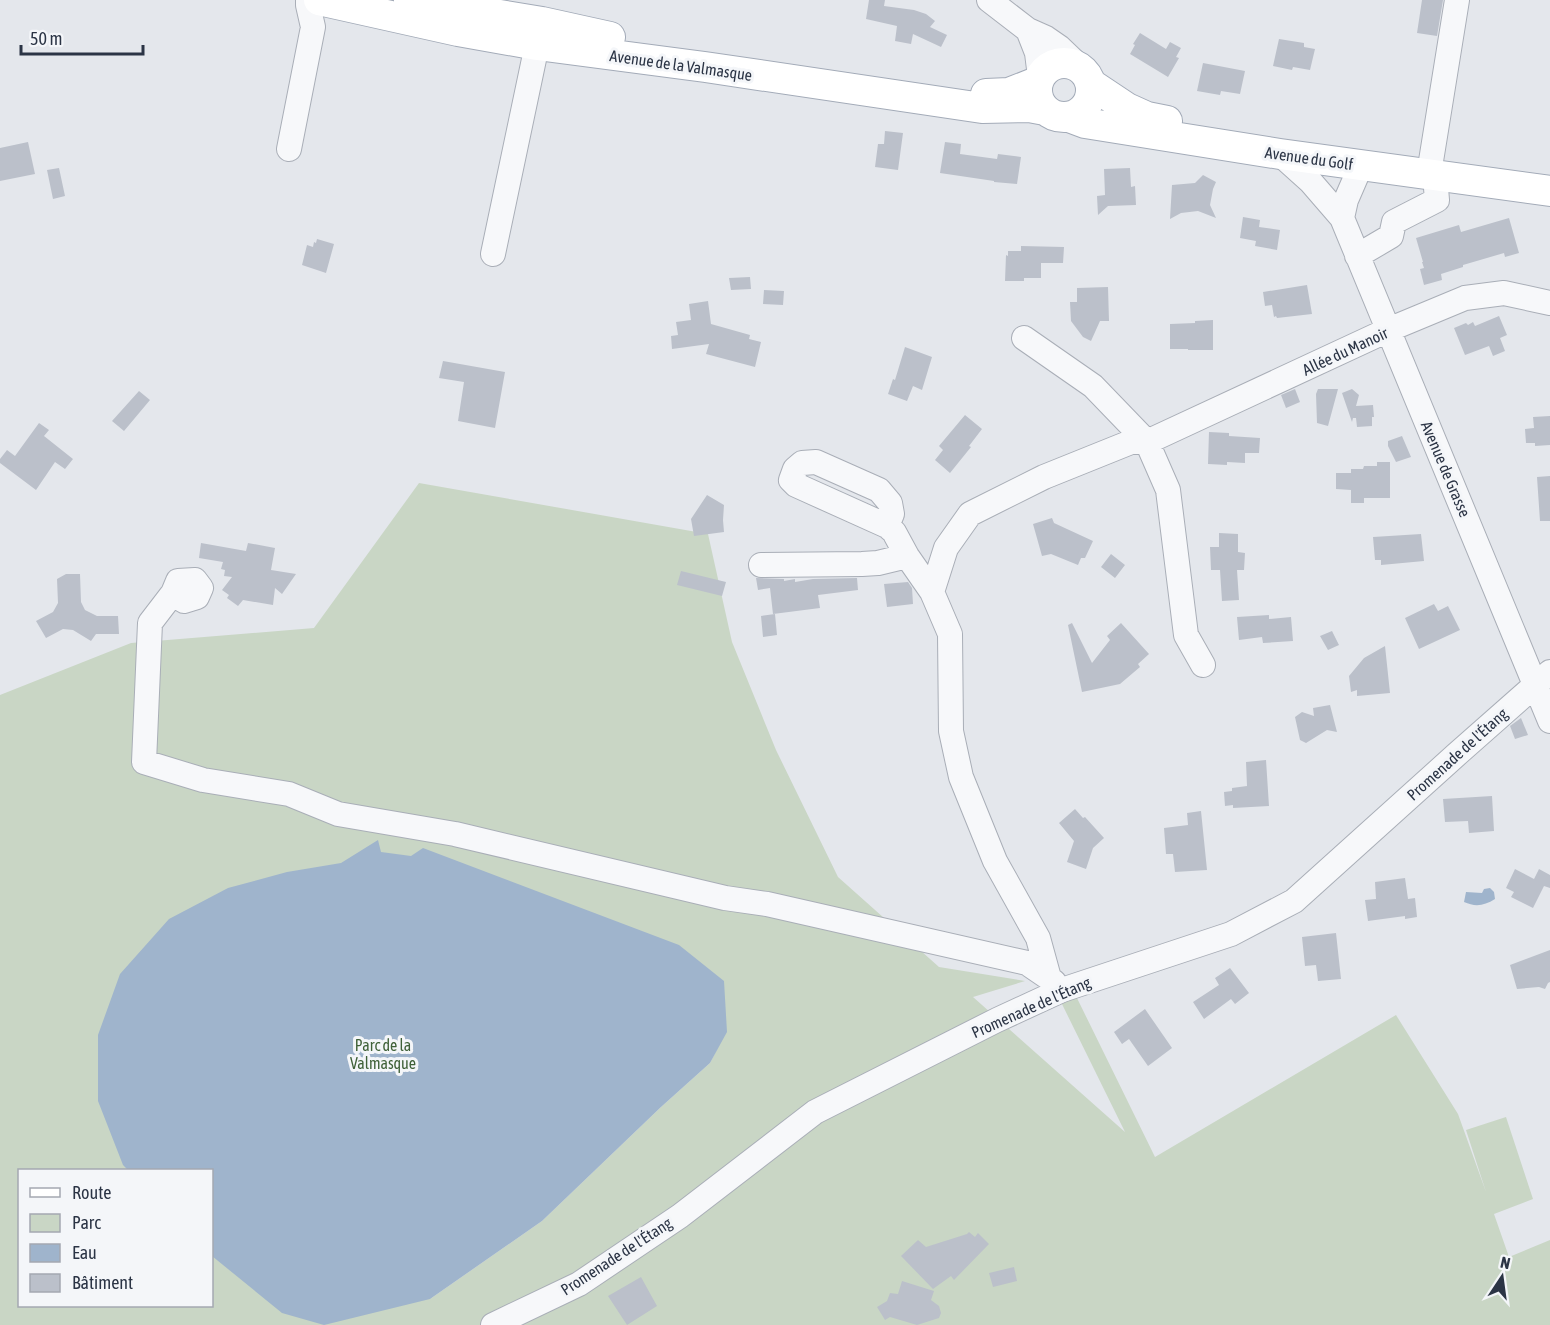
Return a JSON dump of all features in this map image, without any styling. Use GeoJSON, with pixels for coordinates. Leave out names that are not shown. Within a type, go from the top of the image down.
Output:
{"type":"FeatureCollection","features":[{"type":"Feature","properties":{"kind":"main road","name":"Avenue de la Valmasque"},"geometry":{"type":"LineString","coordinates":[[319,0],[458,31],[539,33],[634,42],[983,94],[1009,93],[1039,79]]}},
{"type":"Feature","properties":{"kind":"main road","name":"Avenue de la Valmasque"},"geometry":{"type":"LineString","coordinates":[[409,0],[539,33],[705,67],[982,108],[1029,107],[1057,114]]}},
{"type":"Feature","properties":{"kind":"main road"},"geometry":{"type":"LineString","coordinates":[[1054,64],[1074,64],[1086,76],[1092,93],[1084,109],[1077,114],[1057,114],[1037,97],[1039,79],[1046,69],[1054,64]]}},
{"type":"Feature","properties":{"kind":"main road","name":"Avenue du Golf"},"geometry":{"type":"LineString","coordinates":[[1086,76],[1126,108],[1147,117],[1209,129],[1327,146],[1550,191]]}},
{"type":"Feature","properties":{"kind":"main road","name":"Avenue du Golf"},"geometry":{"type":"LineString","coordinates":[[1057,114],[1086,123],[1359,165],[1550,177]]}},
{"type":"Feature","properties":{"kind":"main road"},"geometry":{"type":"LineString","coordinates":[[1327,146],[1359,165]]}},
{"type":"Feature","properties":{"kind":"street"},"geometry":{"type":"LineString","coordinates":[[288,149],[313,27],[308,0]]}},
{"type":"Feature","properties":{"kind":"street","name":"Avenue du Golf"},"geometry":{"type":"LineString","coordinates":[[989,0],[1028,30],[1053,42],[1086,76]]}},
{"type":"Feature","properties":{"kind":"street"},"geometry":{"type":"LineString","coordinates":[[1357,256],[1391,236],[1394,222],[1437,200],[1434,168],[1457,0]]}},
{"type":"Feature","properties":{"kind":"street"},"geometry":{"type":"LineString","coordinates":[[1028,30],[1037,53],[1039,79]]}},
{"type":"Feature","properties":{"kind":"street"},"geometry":{"type":"LineString","coordinates":[[493,254],[539,33]]}},
{"type":"Feature","properties":{"kind":"street","name":"Avenue de Grasse"},"geometry":{"type":"LineString","coordinates":[[1280,154],[1310,181],[1342,218],[1388,330],[1543,678],[1550,720]]}},
{"type":"Feature","properties":{"kind":"street"},"geometry":{"type":"LineString","coordinates":[[1342,218],[1359,165]]}},
{"type":"Feature","properties":{"kind":"street","name":"Allée du Manoir"},"geometry":{"type":"LineString","coordinates":[[932,592],[946,548],[970,514],[1044,477],[1131,442],[1147,442],[1388,330],[1465,298],[1504,293],[1550,303]]}},
{"type":"Feature","properties":{"kind":"street"},"geometry":{"type":"LineString","coordinates":[[1024,338],[1093,386],[1147,442],[1168,490],[1186,635],[1203,665]]}},
{"type":"Feature","properties":{"kind":"street"},"geometry":{"type":"LineString","coordinates":[[887,526],[894,532],[907,556],[932,592],[950,634],[951,731],[961,777],[995,861],[1038,938],[1056,984]]}},
{"type":"Feature","properties":{"kind":"street"},"geometry":{"type":"LineString","coordinates":[[761,565],[862,564],[878,563],[907,556]]}},
{"type":"Feature","properties":{"kind":"street"},"geometry":{"type":"LineString","coordinates":[[173,593],[150,622],[144,762],[203,780],[290,794],[338,814],[455,834],[714,895],[767,904],[1027,963],[1056,984]]}},
{"type":"Feature","properties":{"kind":"street","name":"Promenade de l'Étang"},"geometry":{"type":"LineString","coordinates":[[492,1325],[579,1284],[680,1216],[815,1112],[986,1026],[1056,984],[1232,934],[1294,901],[1543,678]]}},
{"type":"Feature","properties":{"kind":"green space"},"geometry":{"type":"Polygon","coordinates":[[[419,483],[708,534],[732,642],[776,750],[838,877],[939,967],[1025,981],[973,997],[1125,1132],[1060,1000],[1075,994],[1155,1157],[1396,1015],[1458,1114],[1486,1192],[1466,1130],[1506,1117],[1533,1199],[1494,1214],[1509,1257],[1550,1240],[1550,1325],[0,1325],[0,695],[131,643],[314,628],[419,483]],[[721,1041],[430,1299],[542,1221],[710,1063],[721,1041]]]}},
{"type":"Feature","properties":{"kind":"water","name":"Parc de la Valmasque"},"geometry":{"type":"Polygon","coordinates":[[[378,840],[381,852],[411,856],[423,848],[679,945],[724,981],[727,1032],[710,1063],[542,1221],[430,1299],[324,1325],[282,1313],[213,1257],[213,1169],[127,1169],[123,1165],[98,1101],[98,1035],[120,974],[169,919],[228,888],[287,872],[341,863],[378,840]]]}},
{"type":"Feature","properties":{"kind":"water"},"geometry":{"type":"Polygon","coordinates":[[[1490,888],[1494,892],[1495,899],[1476,905],[1464,902],[1466,892],[1482,893],[1484,889],[1490,888]]]}},
{"type":"Feature","properties":{"kind":"building"},"geometry":{"type":"Polygon","coordinates":[[[869,0],[885,0],[884,6],[926,14],[935,21],[930,27],[947,35],[941,47],[913,34],[911,44],[895,41],[897,26],[866,19],[869,0]]]}},
{"type":"Feature","properties":{"kind":"building"},"geometry":{"type":"Polygon","coordinates":[[[1422,0],[1443,0],[1437,36],[1417,33],[1422,0]]]}},
{"type":"Feature","properties":{"kind":"building"},"geometry":{"type":"Polygon","coordinates":[[[1140,33],[1166,49],[1170,42],[1181,48],[1176,57],[1179,58],[1168,77],[1130,54],[1140,33]]]}},
{"type":"Feature","properties":{"kind":"building"},"geometry":{"type":"Polygon","coordinates":[[[1279,39],[1304,43],[1304,47],[1315,49],[1310,70],[1293,67],[1292,70],[1273,66],[1279,39]]]}},
{"type":"Feature","properties":{"kind":"building"},"geometry":{"type":"Polygon","coordinates":[[[1203,63],[1245,71],[1240,94],[1221,91],[1220,95],[1197,91],[1203,63]]]}},
{"type":"Feature","properties":{"kind":"building"},"geometry":{"type":"Polygon","coordinates":[[[885,131],[903,133],[898,170],[875,167],[878,144],[884,144],[885,131]]]}},
{"type":"Feature","properties":{"kind":"building"},"geometry":{"type":"Polygon","coordinates":[[[28,142],[35,174],[0,181],[0,148],[28,142]]]}},
{"type":"Feature","properties":{"kind":"building"},"geometry":{"type":"Polygon","coordinates":[[[945,142],[961,144],[960,154],[997,159],[998,154],[1021,157],[1017,184],[940,173],[945,142]]]}},
{"type":"Feature","properties":{"kind":"building"},"geometry":{"type":"Polygon","coordinates":[[[59,168],[65,196],[53,199],[47,170],[59,168]]]}},
{"type":"Feature","properties":{"kind":"building"},"geometry":{"type":"Polygon","coordinates":[[[1130,168],[1131,187],[1135,186],[1136,205],[1108,206],[1098,215],[1097,196],[1105,195],[1104,169],[1130,168]]]}},
{"type":"Feature","properties":{"kind":"building"},"geometry":{"type":"Polygon","coordinates":[[[1203,175],[1216,182],[1210,205],[1216,218],[1198,211],[1181,213],[1170,219],[1172,185],[1195,183],[1203,175]]]}},
{"type":"Feature","properties":{"kind":"building"},"geometry":{"type":"Polygon","coordinates":[[[1243,217],[1260,220],[1259,227],[1280,230],[1277,250],[1255,246],[1256,241],[1240,238],[1243,217]]]}},
{"type":"Feature","properties":{"kind":"building"},"geometry":{"type":"Polygon","coordinates":[[[1509,218],[1519,253],[1505,257],[1504,253],[1463,265],[1463,267],[1441,274],[1442,280],[1424,285],[1420,269],[1424,268],[1423,262],[1416,238],[1459,225],[1461,232],[1509,218]]]}},
{"type":"Feature","properties":{"kind":"building"},"geometry":{"type":"Polygon","coordinates":[[[317,239],[334,244],[326,273],[302,265],[307,245],[313,247],[317,239]]]}},
{"type":"Feature","properties":{"kind":"building"},"geometry":{"type":"Polygon","coordinates":[[[1021,246],[1064,247],[1063,263],[1041,263],[1041,278],[1005,281],[1006,255],[1008,256],[1008,251],[1021,251],[1021,246]]]}},
{"type":"Feature","properties":{"kind":"building"},"geometry":{"type":"Polygon","coordinates":[[[750,277],[751,289],[731,290],[729,278],[750,277]]]}},
{"type":"Feature","properties":{"kind":"building"},"geometry":{"type":"Polygon","coordinates":[[[1307,285],[1312,314],[1277,318],[1274,317],[1272,305],[1265,306],[1263,292],[1307,285]]]}},
{"type":"Feature","properties":{"kind":"building"},"geometry":{"type":"Polygon","coordinates":[[[1108,287],[1109,321],[1100,321],[1091,341],[1083,337],[1071,321],[1070,302],[1077,302],[1077,288],[1108,287]]]}},
{"type":"Feature","properties":{"kind":"building"},"geometry":{"type":"Polygon","coordinates":[[[764,290],[784,291],[783,305],[763,304],[764,290]]]}},
{"type":"Feature","properties":{"kind":"building"},"geometry":{"type":"Polygon","coordinates":[[[708,301],[711,324],[750,335],[749,339],[761,342],[755,367],[706,354],[709,344],[672,349],[671,336],[678,335],[676,322],[691,320],[689,304],[708,301]]]}},
{"type":"Feature","properties":{"kind":"building"},"geometry":{"type":"Polygon","coordinates":[[[1499,316],[1507,335],[1500,338],[1505,351],[1493,356],[1489,346],[1465,355],[1454,328],[1473,322],[1475,326],[1499,316]]]}},
{"type":"Feature","properties":{"kind":"building"},"geometry":{"type":"Polygon","coordinates":[[[1213,320],[1213,350],[1170,349],[1170,324],[1213,320]]]}},
{"type":"Feature","properties":{"kind":"building"},"geometry":{"type":"Polygon","coordinates":[[[905,347],[932,357],[922,390],[913,386],[907,401],[888,394],[893,379],[895,380],[905,347]]]}},
{"type":"Feature","properties":{"kind":"building"},"geometry":{"type":"Polygon","coordinates":[[[443,361],[505,372],[495,428],[458,421],[464,382],[439,378],[443,361]]]}},
{"type":"Feature","properties":{"kind":"building"},"geometry":{"type":"Polygon","coordinates":[[[1295,389],[1300,402],[1286,408],[1281,395],[1295,389]]]}},
{"type":"Feature","properties":{"kind":"building"},"geometry":{"type":"Polygon","coordinates":[[[1318,389],[1338,389],[1328,426],[1317,423],[1316,394],[1318,389]]]}},
{"type":"Feature","properties":{"kind":"building"},"geometry":{"type":"Polygon","coordinates":[[[1352,389],[1359,395],[1356,406],[1373,405],[1372,426],[1357,427],[1356,418],[1353,418],[1352,422],[1342,393],[1352,389]]]}},
{"type":"Feature","properties":{"kind":"building"},"geometry":{"type":"Polygon","coordinates":[[[139,391],[150,400],[124,431],[112,421],[139,391]]]}},
{"type":"Feature","properties":{"kind":"building"},"geometry":{"type":"Polygon","coordinates":[[[965,415],[982,429],[950,473],[935,460],[943,450],[939,446],[965,415]]]}},
{"type":"Feature","properties":{"kind":"building"},"geometry":{"type":"Polygon","coordinates":[[[1550,416],[1550,445],[1535,446],[1535,443],[1526,443],[1525,429],[1534,428],[1533,417],[1550,416]]]}},
{"type":"Feature","properties":{"kind":"building"},"geometry":{"type":"Polygon","coordinates":[[[39,423],[49,430],[44,436],[73,459],[65,469],[55,462],[36,490],[0,463],[0,459],[7,450],[15,456],[39,423]]]}},
{"type":"Feature","properties":{"kind":"building"},"geometry":{"type":"Polygon","coordinates":[[[1209,432],[1260,438],[1259,453],[1245,453],[1245,463],[1208,464],[1209,432]]]}},
{"type":"Feature","properties":{"kind":"building"},"geometry":{"type":"Polygon","coordinates":[[[1402,436],[1411,457],[1396,462],[1388,441],[1402,436]]]}},
{"type":"Feature","properties":{"kind":"building"},"geometry":{"type":"Polygon","coordinates":[[[1377,462],[1390,462],[1390,498],[1364,498],[1364,503],[1351,503],[1351,490],[1336,489],[1336,473],[1351,473],[1351,469],[1377,466],[1377,462]]]}},
{"type":"Feature","properties":{"kind":"building"},"geometry":{"type":"Polygon","coordinates":[[[1550,476],[1550,521],[1540,521],[1537,477],[1550,476]]]}},
{"type":"Feature","properties":{"kind":"building"},"geometry":{"type":"Polygon","coordinates":[[[707,495],[724,505],[724,532],[694,536],[691,519],[707,495]]]}},
{"type":"Feature","properties":{"kind":"building"},"geometry":{"type":"Polygon","coordinates":[[[1052,518],[1054,523],[1093,541],[1085,558],[1081,558],[1078,565],[1051,554],[1042,556],[1033,524],[1052,518]]]}},
{"type":"Feature","properties":{"kind":"building"},"geometry":{"type":"Polygon","coordinates":[[[1219,533],[1238,534],[1238,552],[1245,553],[1244,570],[1237,570],[1239,600],[1222,601],[1220,570],[1211,570],[1210,547],[1219,547],[1219,533]]]}},
{"type":"Feature","properties":{"kind":"building"},"geometry":{"type":"Polygon","coordinates":[[[1421,534],[1424,561],[1381,565],[1381,560],[1375,560],[1373,537],[1421,534]]]}},
{"type":"Feature","properties":{"kind":"building"},"geometry":{"type":"Polygon","coordinates":[[[201,543],[246,551],[248,543],[275,548],[271,570],[296,574],[282,594],[275,588],[273,605],[243,600],[238,606],[227,598],[229,595],[222,590],[232,577],[224,576],[225,570],[221,569],[223,562],[199,558],[201,543]]]}},
{"type":"Feature","properties":{"kind":"building"},"geometry":{"type":"Polygon","coordinates":[[[1111,554],[1125,565],[1115,578],[1101,567],[1111,554]]]}},
{"type":"Feature","properties":{"kind":"building"},"geometry":{"type":"Polygon","coordinates":[[[681,571],[726,582],[722,596],[677,585],[681,571]]]}},
{"type":"Feature","properties":{"kind":"building"},"geometry":{"type":"Polygon","coordinates":[[[66,574],[80,574],[81,602],[85,610],[97,616],[118,616],[119,634],[96,634],[91,641],[73,630],[63,629],[46,638],[36,621],[53,612],[58,603],[57,579],[66,574]]]}},
{"type":"Feature","properties":{"kind":"building"},"geometry":{"type":"Polygon","coordinates":[[[756,578],[784,579],[784,581],[795,579],[795,582],[813,579],[857,578],[858,590],[818,595],[820,608],[773,614],[770,588],[758,590],[756,578]]]}},
{"type":"Feature","properties":{"kind":"building"},"geometry":{"type":"Polygon","coordinates":[[[908,582],[912,588],[913,604],[887,607],[884,584],[908,582]]]}},
{"type":"Feature","properties":{"kind":"building"},"geometry":{"type":"Polygon","coordinates":[[[1434,604],[1438,611],[1448,606],[1460,630],[1419,649],[1405,618],[1434,604]]]}},
{"type":"Feature","properties":{"kind":"building"},"geometry":{"type":"Polygon","coordinates":[[[775,614],[777,635],[763,637],[761,616],[775,614]]]}},
{"type":"Feature","properties":{"kind":"building"},"geometry":{"type":"Polygon","coordinates":[[[1269,615],[1269,619],[1291,617],[1293,641],[1263,643],[1262,637],[1239,640],[1237,617],[1269,615]]]}},
{"type":"Feature","properties":{"kind":"building"},"geometry":{"type":"Polygon","coordinates":[[[1072,623],[1092,663],[1110,640],[1107,636],[1121,623],[1149,654],[1138,664],[1140,667],[1120,684],[1082,692],[1068,625],[1072,623]]]}},
{"type":"Feature","properties":{"kind":"building"},"geometry":{"type":"Polygon","coordinates":[[[1332,631],[1339,645],[1328,650],[1320,636],[1332,631]]]}},
{"type":"Feature","properties":{"kind":"building"},"geometry":{"type":"Polygon","coordinates":[[[1385,646],[1390,693],[1357,696],[1357,690],[1351,692],[1349,676],[1364,658],[1385,646]]]}},
{"type":"Feature","properties":{"kind":"building"},"geometry":{"type":"Polygon","coordinates":[[[1330,705],[1337,732],[1327,730],[1306,743],[1300,740],[1295,717],[1302,712],[1314,716],[1313,708],[1330,705]]]}},
{"type":"Feature","properties":{"kind":"building"},"geometry":{"type":"Polygon","coordinates":[[[1521,718],[1528,735],[1515,739],[1510,726],[1521,718]]]}},
{"type":"Feature","properties":{"kind":"building"},"geometry":{"type":"Polygon","coordinates":[[[1266,760],[1269,806],[1233,808],[1233,805],[1225,806],[1224,792],[1232,791],[1232,788],[1247,786],[1246,762],[1266,760]]]}},
{"type":"Feature","properties":{"kind":"building"},"geometry":{"type":"Polygon","coordinates":[[[1492,796],[1494,831],[1469,833],[1468,821],[1445,822],[1443,799],[1492,796]]]}},
{"type":"Feature","properties":{"kind":"building"},"geometry":{"type":"Polygon","coordinates":[[[1075,809],[1104,838],[1093,848],[1086,869],[1067,862],[1074,841],[1059,823],[1075,809]]]}},
{"type":"Feature","properties":{"kind":"building"},"geometry":{"type":"Polygon","coordinates":[[[1201,811],[1207,870],[1175,872],[1173,854],[1166,854],[1164,828],[1188,825],[1187,813],[1201,811]]]}},
{"type":"Feature","properties":{"kind":"building"},"geometry":{"type":"Polygon","coordinates":[[[1515,869],[1534,879],[1539,869],[1550,875],[1550,888],[1544,886],[1533,908],[1511,897],[1514,892],[1506,888],[1515,869]]]}},
{"type":"Feature","properties":{"kind":"building"},"geometry":{"type":"Polygon","coordinates":[[[1405,878],[1408,899],[1415,898],[1417,917],[1405,919],[1405,916],[1368,921],[1365,900],[1376,899],[1375,882],[1405,878]]]}},
{"type":"Feature","properties":{"kind":"building"},"geometry":{"type":"Polygon","coordinates":[[[1336,933],[1341,979],[1318,981],[1316,965],[1305,966],[1302,937],[1336,933]]]}},
{"type":"Feature","properties":{"kind":"building"},"geometry":{"type":"Polygon","coordinates":[[[1550,950],[1550,982],[1545,989],[1539,987],[1517,989],[1510,965],[1550,950]]]}},
{"type":"Feature","properties":{"kind":"building"},"geometry":{"type":"Polygon","coordinates":[[[1230,968],[1249,993],[1235,1004],[1231,999],[1204,1019],[1193,1002],[1219,985],[1215,978],[1230,968]]]}},
{"type":"Feature","properties":{"kind":"building"},"geometry":{"type":"Polygon","coordinates":[[[1145,1009],[1172,1048],[1148,1066],[1129,1039],[1122,1044],[1114,1032],[1145,1009]]]}},
{"type":"Feature","properties":{"kind":"building"},"geometry":{"type":"Polygon","coordinates":[[[969,1232],[975,1237],[978,1233],[989,1244],[954,1280],[951,1276],[933,1289],[901,1256],[918,1240],[926,1247],[969,1232]]]}},
{"type":"Feature","properties":{"kind":"building"},"geometry":{"type":"Polygon","coordinates":[[[1014,1267],[1017,1281],[993,1287],[989,1273],[1014,1267]]]}},
{"type":"Feature","properties":{"kind":"building"},"geometry":{"type":"Polygon","coordinates":[[[641,1277],[657,1306],[627,1325],[608,1296],[641,1277]]]}},
{"type":"Feature","properties":{"kind":"building"},"geometry":{"type":"Polygon","coordinates":[[[902,1281],[934,1291],[931,1300],[939,1306],[941,1313],[939,1318],[917,1325],[890,1317],[885,1320],[877,1307],[887,1301],[890,1293],[898,1294],[902,1281]]]}}]}
